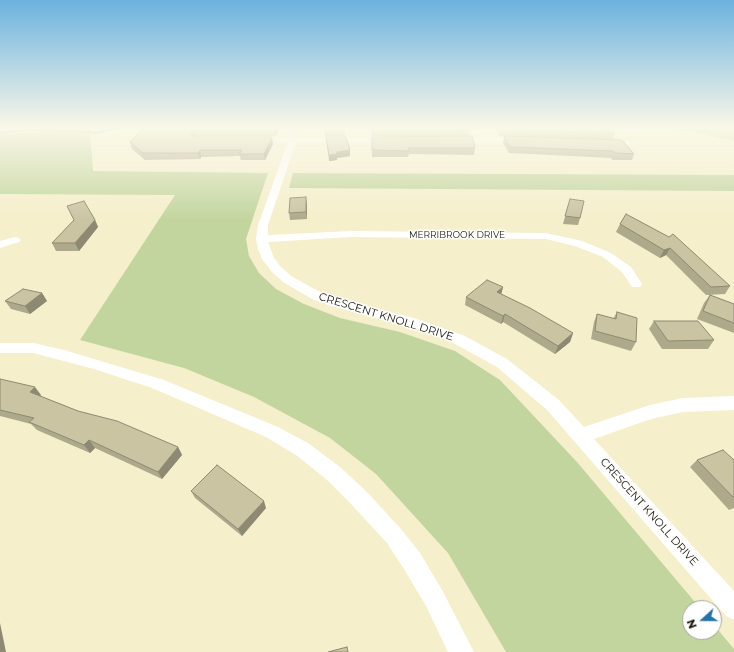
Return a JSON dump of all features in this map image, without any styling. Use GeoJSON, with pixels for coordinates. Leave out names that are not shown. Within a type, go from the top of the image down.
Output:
{"type":"FeatureCollection","features":[{"type":"Feature","properties":{"kind":"street","name":"CRESCENT KNOLL DRIVE"},"geometry":{"type":"LineString","coordinates":[[286,158],[263,225],[262,239],[268,259],[287,279],[317,296],[336,303],[421,325],[460,340],[485,352],[519,375],[553,405],[734,608]]}},
{"type":"Feature","properties":{"kind":"street","name":"MERRIBROOK DRIVE"},"geometry":{"type":"LineString","coordinates":[[262,239],[352,234],[546,236],[578,243],[607,255],[627,270],[636,284]]}},
{"type":"Feature","properties":{"kind":"street"},"geometry":{"type":"LineString","coordinates":[[0,246],[15,240]]}},
{"type":"Feature","properties":{"kind":"street"},"geometry":{"type":"LineString","coordinates":[[0,348],[33,348],[97,364],[152,382],[272,432],[302,449],[333,473],[359,498],[394,536],[412,561],[434,598],[461,652]]}},
{"type":"Feature","properties":{"kind":"street"},"geometry":{"type":"LineString","coordinates":[[581,436],[650,412],[683,405],[734,403]]}},
{"type":"Feature","properties":{"kind":"green space"},"geometry":{"type":"Polygon","coordinates":[[[0,158],[92,158],[93,171],[268,173],[246,239],[249,256],[259,273],[276,289],[304,304],[340,318],[400,332],[455,351],[500,380],[577,462],[693,600],[682,600],[682,640],[722,640],[722,635],[734,649],[734,652],[506,652],[448,553],[376,474],[330,438],[254,397],[184,368],[80,340],[175,195],[0,194],[0,158]]]}},
{"type":"Feature","properties":{"kind":"green space"},"geometry":{"type":"Polygon","coordinates":[[[293,173],[734,175],[734,191],[289,188],[293,173]]]}},
{"type":"Feature","properties":{"kind":"building"},"geometry":{"type":"Polygon","coordinates":[[[306,197],[306,212],[289,213],[290,198],[306,197]]]}},
{"type":"Feature","properties":{"kind":"building"},"geometry":{"type":"Polygon","coordinates":[[[570,199],[584,201],[580,218],[565,216],[570,199]]]}},
{"type":"Feature","properties":{"kind":"building"},"geometry":{"type":"Polygon","coordinates":[[[84,201],[95,220],[75,243],[52,243],[74,220],[67,206],[84,201]]]}},
{"type":"Feature","properties":{"kind":"building"},"geometry":{"type":"Polygon","coordinates":[[[626,214],[669,237],[673,234],[730,286],[711,287],[670,248],[664,250],[620,224],[626,214]]]}},
{"type":"Feature","properties":{"kind":"building"},"geometry":{"type":"Polygon","coordinates":[[[487,280],[503,287],[497,292],[530,308],[573,333],[558,346],[505,314],[503,316],[466,297],[487,280]]]}},
{"type":"Feature","properties":{"kind":"building"},"geometry":{"type":"Polygon","coordinates":[[[23,289],[42,293],[25,306],[5,301],[23,289]]]}},
{"type":"Feature","properties":{"kind":"building"},"geometry":{"type":"Polygon","coordinates":[[[710,295],[734,304],[734,323],[703,311],[710,295]]]}},
{"type":"Feature","properties":{"kind":"building"},"geometry":{"type":"Polygon","coordinates":[[[617,312],[637,318],[636,342],[595,331],[597,314],[616,319],[617,312]]]}},
{"type":"Feature","properties":{"kind":"building"},"geometry":{"type":"Polygon","coordinates":[[[654,321],[698,321],[714,340],[668,341],[654,321]]]}},
{"type":"Feature","properties":{"kind":"building"},"geometry":{"type":"Polygon","coordinates":[[[0,379],[35,387],[30,392],[78,411],[117,421],[178,447],[158,472],[89,440],[84,445],[29,422],[34,418],[0,410],[0,379]]]}},
{"type":"Feature","properties":{"kind":"building"},"geometry":{"type":"Polygon","coordinates":[[[723,450],[734,460],[734,498],[697,460],[723,450]]]}},
{"type":"Feature","properties":{"kind":"building"},"geometry":{"type":"Polygon","coordinates":[[[217,465],[264,501],[238,529],[191,491],[217,465]]]}},
{"type":"Feature","properties":{"kind":"building"},"geometry":{"type":"Polygon","coordinates":[[[347,647],[348,652],[328,652],[347,647]]]}}]}
